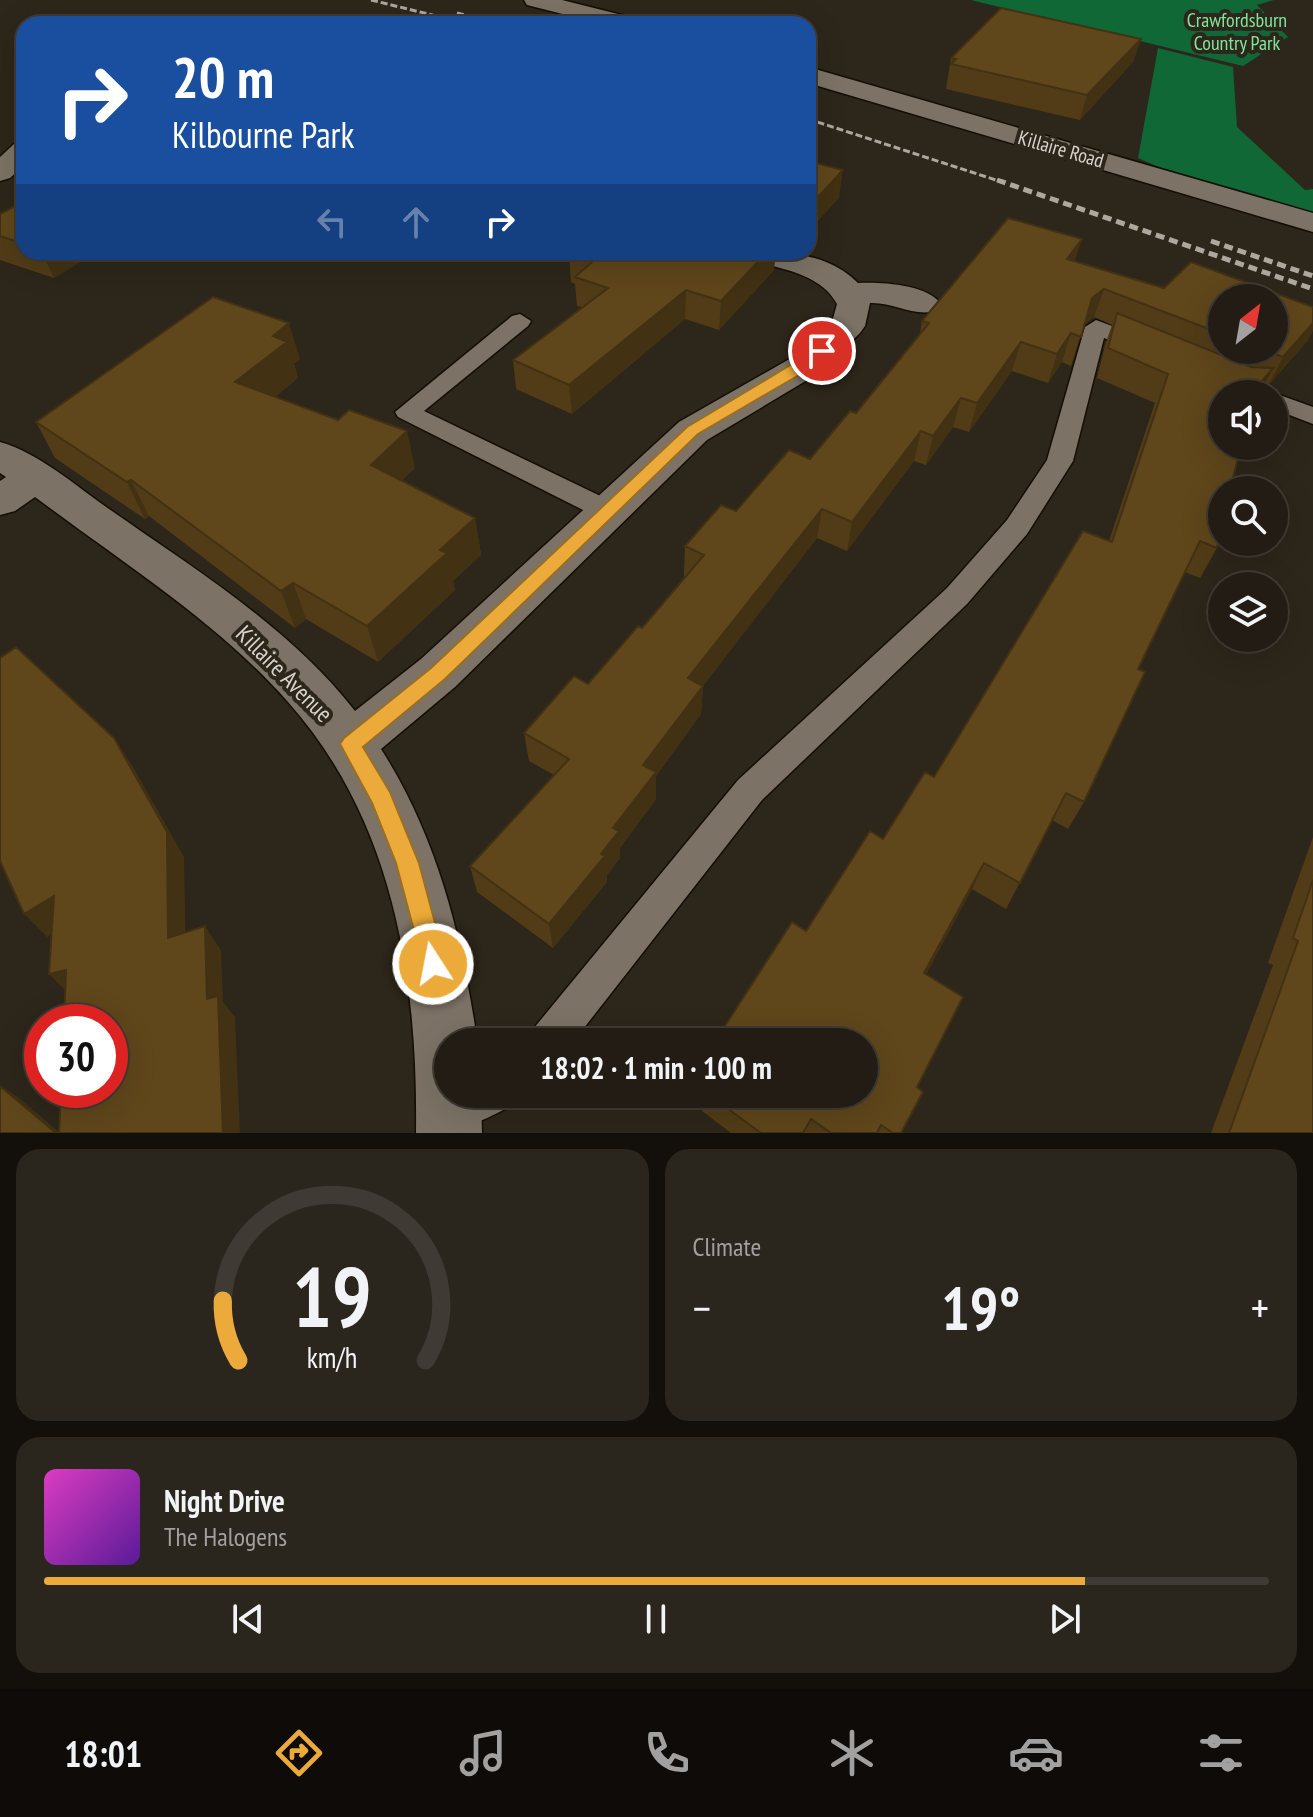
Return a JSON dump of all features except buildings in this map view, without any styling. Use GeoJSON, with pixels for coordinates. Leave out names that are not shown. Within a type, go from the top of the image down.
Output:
{"type":"FeatureCollection","features":[{"type":"Feature","properties":{"kind":"street"},"geometry":{"type":"LineString","coordinates":[[535,0],[598,16]]}},
{"type":"Feature","properties":{"kind":"street","name":"Killaire Road"},"geometry":{"type":"LineString","coordinates":[[816,77],[1313,223]]}},
{"type":"Feature","properties":{"kind":"street"},"geometry":{"type":"LineString","coordinates":[[0,172],[16,157]]}},
{"type":"Feature","properties":{"kind":"street"},"geometry":{"type":"LineString","coordinates":[[351,744],[438,673],[693,431],[806,365],[848,326],[854,304],[850,294],[832,275],[782,260]]}},
{"type":"Feature","properties":{"kind":"street"},"geometry":{"type":"LineString","coordinates":[[850,294],[886,292],[924,304]]}},
{"type":"Feature","properties":{"kind":"street","name":"Killaire Avenue"},"geometry":{"type":"LineString","coordinates":[[12,478],[204,598],[273,656],[314,696],[351,744],[382,799],[408,863],[429,936],[443,1019],[449,1124]]}},
{"type":"Feature","properties":{"kind":"lane"},"geometry":{"type":"LineString","coordinates":[[520,321],[407,412],[608,511]]}},
{"type":"Feature","properties":{"kind":"lane"},"geometry":{"type":"LineString","coordinates":[[559,1028],[750,790],[957,596],[1017,527],[1060,461],[1096,327],[1164,355]]}},
{"type":"Feature","properties":{"kind":"lane"},"geometry":{"type":"LineString","coordinates":[[1288,406],[1313,416]]}},
{"type":"Feature","properties":{"kind":"lane"},"geometry":{"type":"LineString","coordinates":[[449,1124],[472,1108]]}},
{"type":"Feature","properties":{"kind":"green space","name":"Crawfordsburn Country Park"},"geometry":{"type":"Polygon","coordinates":[[[971,0],[1274,0],[1257,5],[1288,37],[1243,66],[971,0]]]}},
{"type":"Feature","properties":{"kind":"green space"},"geometry":{"type":"Polygon","coordinates":[[[1158,48],[1233,67],[1237,127],[1305,190],[1313,189],[1313,219],[1195,183],[1138,158],[1158,48]]]}},
{"type":"Feature","properties":{"kind":"railway"},"geometry":{"type":"LineString","coordinates":[[371,0],[436,16]]}},
{"type":"Feature","properties":{"kind":"railway"},"geometry":{"type":"LineString","coordinates":[[457,13],[469,16]]}},
{"type":"Feature","properties":{"kind":"railway"},"geometry":{"type":"LineString","coordinates":[[816,122],[1002,182]]}},
{"type":"Feature","properties":{"kind":"railway"},"geometry":{"type":"LineString","coordinates":[[997,180],[1313,289]]}},
{"type":"Feature","properties":{"kind":"railway"},"geometry":{"type":"LineString","coordinates":[[1211,241],[1313,276]]}},
{"type":"Feature","properties":{"kind":"route"},"geometry":{"type":"LineString","coordinates":[[433,964],[429,936],[408,863],[382,799],[351,744],[438,673],[693,431],[806,365],[822,351]]}}]}
